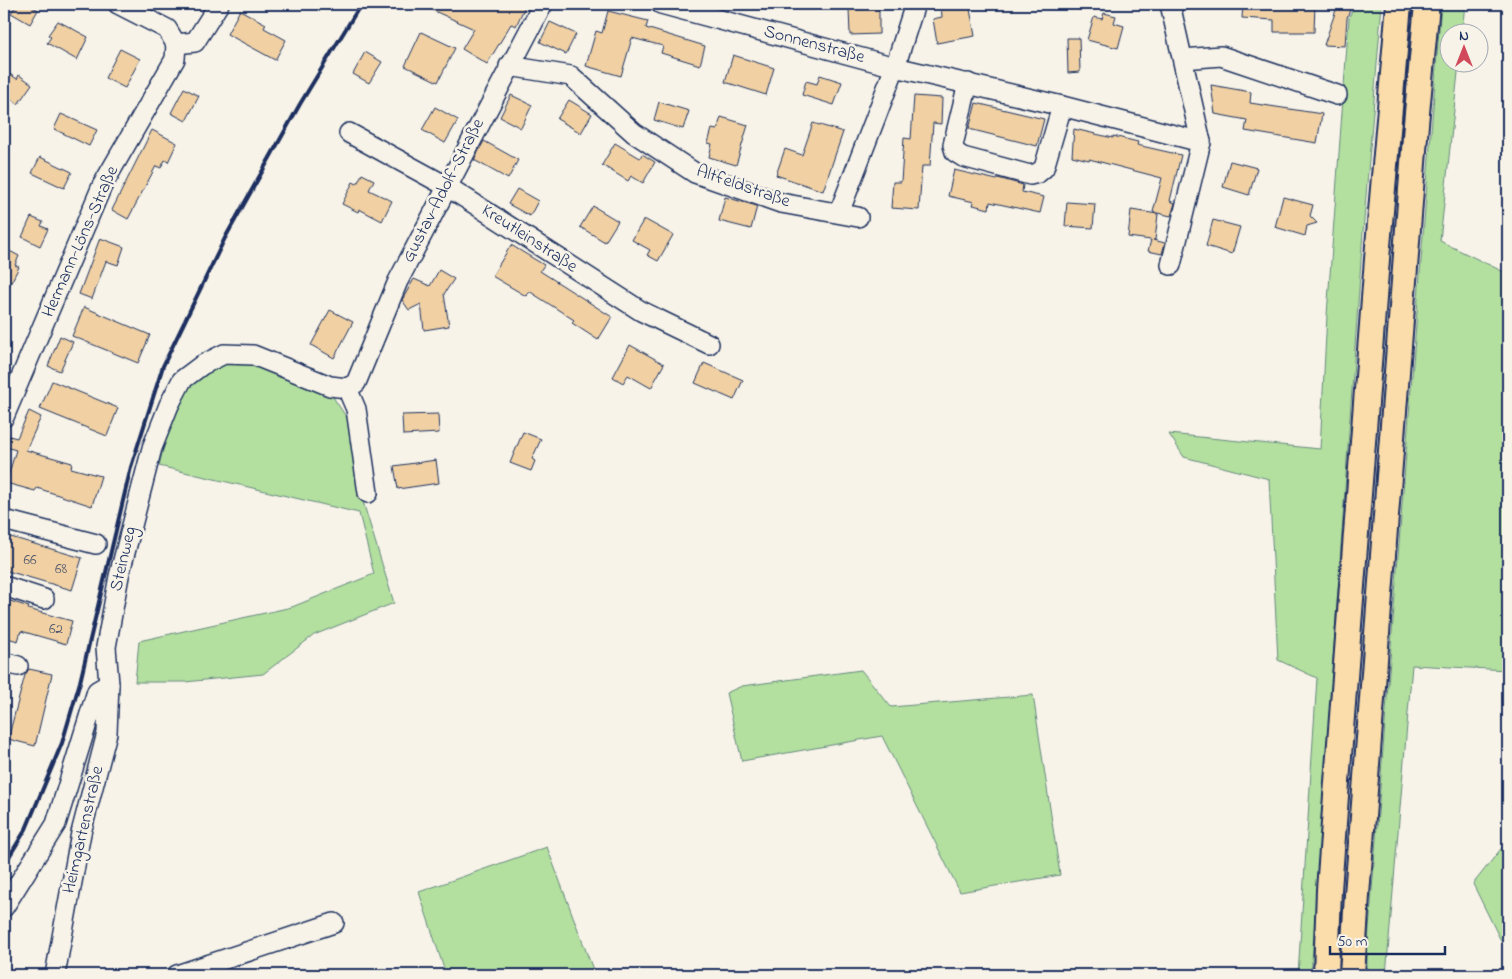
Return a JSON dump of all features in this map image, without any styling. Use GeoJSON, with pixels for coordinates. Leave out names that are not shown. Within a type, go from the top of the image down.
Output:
{"type":"FeatureCollection","features":[{"type":"Feature","properties":{"kind":"main road"},"geometry":{"type":"LineString","coordinates":[[1326,975],[1329,890],[1338,769],[1378,246],[1399,4]]}},
{"type":"Feature","properties":{"kind":"main road"},"geometry":{"type":"LineString","coordinates":[[1352,975],[1416,124],[1427,4]]}},
{"type":"Feature","properties":{"kind":"street"},"geometry":{"type":"LineString","coordinates":[[118,4],[167,29],[176,44],[195,42],[219,4]]}},
{"type":"Feature","properties":{"kind":"street","name":"Gustav-Adolf-Straße"},"geometry":{"type":"LineString","coordinates":[[351,386],[398,281],[543,4]]}},
{"type":"Feature","properties":{"kind":"street","name":"Sonnenstraße"},"geometry":{"type":"LineString","coordinates":[[661,4],[895,67],[1062,106],[1201,142]]}},
{"type":"Feature","properties":{"kind":"street"},"geometry":{"type":"LineString","coordinates":[[839,213],[895,67],[915,4]]}},
{"type":"Feature","properties":{"kind":"street"},"geometry":{"type":"LineString","coordinates":[[1170,4],[1201,142],[1171,265]]}},
{"type":"Feature","properties":{"kind":"street","name":"Hermann-Löns-Straße"},"geometry":{"type":"LineString","coordinates":[[4,417],[102,186],[176,59],[176,44]]}},
{"type":"Feature","properties":{"kind":"street"},"geometry":{"type":"LineString","coordinates":[[1183,59],[1221,56],[1337,95]]}},
{"type":"Feature","properties":{"kind":"street","name":"Altfeldstraße"},"geometry":{"type":"LineString","coordinates":[[509,66],[571,76],[634,133],[695,173],[781,203],[858,217]]}},
{"type":"Feature","properties":{"kind":"street"},"geometry":{"type":"LineString","coordinates":[[968,83],[953,145],[955,152],[963,157],[1030,175],[1038,173],[1044,168],[1062,106]]}},
{"type":"Feature","properties":{"kind":"street","name":"Kreutleinstraße"},"geometry":{"type":"LineString","coordinates":[[349,133],[448,186],[640,311],[709,344]]}},
{"type":"Feature","properties":{"kind":"street","name":"Steinweg"},"geometry":{"type":"LineString","coordinates":[[108,684],[106,647],[119,576],[152,448],[169,405],[182,380],[202,365],[224,354],[253,355],[330,386],[351,386]]}},
{"type":"Feature","properties":{"kind":"street"},"geometry":{"type":"LineString","coordinates":[[351,386],[368,493]]}},
{"type":"Feature","properties":{"kind":"street"},"geometry":{"type":"LineString","coordinates":[[4,520],[96,544]]}},
{"type":"Feature","properties":{"kind":"street"},"geometry":{"type":"LineString","coordinates":[[4,586],[44,599]]}},
{"type":"Feature","properties":{"kind":"street"},"geometry":{"type":"LineString","coordinates":[[4,907],[56,824],[97,691],[108,684]]}},
{"type":"Feature","properties":{"kind":"street","name":"Heimgartenstraße"},"geometry":{"type":"LineString","coordinates":[[55,975],[81,833],[107,733],[108,684]]}},
{"type":"Feature","properties":{"kind":"street"},"geometry":{"type":"LineString","coordinates":[[56,824],[81,833]]}},
{"type":"Feature","properties":{"kind":"street"},"geometry":{"type":"LineString","coordinates":[[177,975],[334,923]]}},
{"type":"Feature","properties":{"kind":"green space"},"geometry":{"type":"Polygon","coordinates":[[[1354,4],[1382,4],[1363,232],[1311,975],[1298,975],[1317,678],[1278,660],[1269,479],[1184,457],[1169,434],[1320,449],[1327,315],[1349,18],[1354,4]]]}},
{"type":"Feature","properties":{"kind":"green space"},"geometry":{"type":"Polygon","coordinates":[[[1441,4],[1465,4],[1463,22],[1440,22],[1440,72],[1458,72],[1440,241],[1508,274],[1508,670],[1412,665],[1386,975],[1367,975],[1367,955],[1441,4]]]}},
{"type":"Feature","properties":{"kind":"green space"},"geometry":{"type":"Polygon","coordinates":[[[224,362],[251,363],[331,394],[349,421],[360,492],[394,603],[314,635],[263,674],[185,682],[135,682],[139,641],[292,607],[374,574],[359,513],[159,466],[167,434],[189,386],[224,362]]]}},
{"type":"Feature","properties":{"kind":"green space"},"geometry":{"type":"Polygon","coordinates":[[[861,670],[891,707],[1033,695],[1060,875],[960,892],[882,736],[742,761],[726,693],[742,686],[861,670]]]}},
{"type":"Feature","properties":{"kind":"green space"},"geometry":{"type":"Polygon","coordinates":[[[1508,840],[1508,955],[1473,884],[1508,840]]]}},
{"type":"Feature","properties":{"kind":"green space"},"geometry":{"type":"Polygon","coordinates":[[[547,847],[595,975],[446,975],[419,892],[547,847]]]}},
{"type":"Feature","properties":{"kind":"building"},"geometry":{"type":"Polygon","coordinates":[[[17,4],[27,4],[38,10],[30,24],[11,13],[17,4]]]}},
{"type":"Feature","properties":{"kind":"building"},"geometry":{"type":"Polygon","coordinates":[[[419,4],[526,4],[516,26],[511,24],[487,64],[462,49],[474,29],[419,4]]]}},
{"type":"Feature","properties":{"kind":"building"},"geometry":{"type":"Polygon","coordinates":[[[941,4],[969,4],[975,36],[937,43],[933,19],[942,17],[941,4]]]}},
{"type":"Feature","properties":{"kind":"building"},"geometry":{"type":"Polygon","coordinates":[[[1243,4],[1315,4],[1314,32],[1274,32],[1274,20],[1242,18],[1243,4]]]}},
{"type":"Feature","properties":{"kind":"building"},"geometry":{"type":"Polygon","coordinates":[[[1338,4],[1352,4],[1347,18],[1345,46],[1324,45],[1338,4]]]}},
{"type":"Feature","properties":{"kind":"building"},"geometry":{"type":"Polygon","coordinates":[[[879,8],[879,34],[850,35],[849,9],[879,8]]]}},
{"type":"Feature","properties":{"kind":"building"},"geometry":{"type":"Polygon","coordinates":[[[240,10],[266,24],[264,28],[286,40],[275,60],[227,34],[240,10]]]}},
{"type":"Feature","properties":{"kind":"building"},"geometry":{"type":"Polygon","coordinates":[[[608,11],[648,21],[646,28],[705,46],[700,65],[661,53],[663,46],[632,38],[621,76],[586,66],[596,31],[602,33],[608,11]]]}},
{"type":"Feature","properties":{"kind":"building"},"geometry":{"type":"Polygon","coordinates":[[[1104,13],[1116,16],[1114,23],[1124,26],[1118,48],[1087,40],[1094,17],[1102,19],[1104,13]]]}},
{"type":"Feature","properties":{"kind":"building"},"geometry":{"type":"Polygon","coordinates":[[[58,21],[88,37],[77,60],[47,43],[51,37],[48,35],[58,21]]]}},
{"type":"Feature","properties":{"kind":"building"},"geometry":{"type":"Polygon","coordinates":[[[550,22],[576,34],[566,54],[540,42],[550,22]]]}},
{"type":"Feature","properties":{"kind":"building"},"geometry":{"type":"Polygon","coordinates":[[[421,32],[455,48],[438,82],[405,66],[421,32]]]}},
{"type":"Feature","properties":{"kind":"building"},"geometry":{"type":"Polygon","coordinates":[[[1067,38],[1079,38],[1080,72],[1068,73],[1067,38]]]}},
{"type":"Feature","properties":{"kind":"building"},"geometry":{"type":"Polygon","coordinates":[[[120,49],[140,59],[125,88],[105,78],[120,49]]]}},
{"type":"Feature","properties":{"kind":"building"},"geometry":{"type":"Polygon","coordinates":[[[365,52],[382,62],[369,83],[353,74],[365,52]]]}},
{"type":"Feature","properties":{"kind":"building"},"geometry":{"type":"Polygon","coordinates":[[[733,55],[774,68],[766,95],[725,82],[733,55]]]}},
{"type":"Feature","properties":{"kind":"building"},"geometry":{"type":"Polygon","coordinates":[[[4,70],[17,79],[19,75],[32,84],[18,104],[4,94],[4,70]]]}},
{"type":"Feature","properties":{"kind":"building"},"geometry":{"type":"Polygon","coordinates":[[[820,75],[842,82],[834,105],[802,95],[806,81],[817,84],[820,75]]]}},
{"type":"Feature","properties":{"kind":"building"},"geometry":{"type":"Polygon","coordinates":[[[1211,85],[1251,92],[1250,103],[1322,114],[1317,143],[1245,131],[1247,120],[1215,114],[1211,85]]]}},
{"type":"Feature","properties":{"kind":"building"},"geometry":{"type":"Polygon","coordinates":[[[184,88],[199,96],[186,121],[171,113],[184,88]]]}},
{"type":"Feature","properties":{"kind":"building"},"geometry":{"type":"Polygon","coordinates":[[[511,95],[532,105],[521,128],[500,117],[511,95]]]}},
{"type":"Feature","properties":{"kind":"building"},"geometry":{"type":"Polygon","coordinates":[[[914,96],[942,98],[941,124],[933,123],[930,166],[922,166],[919,210],[891,208],[893,182],[901,182],[904,138],[911,139],[914,96]]]}},
{"type":"Feature","properties":{"kind":"building"},"geometry":{"type":"Polygon","coordinates":[[[569,100],[592,114],[581,133],[557,119],[569,100]]]}},
{"type":"Feature","properties":{"kind":"building"},"geometry":{"type":"Polygon","coordinates":[[[659,102],[689,111],[683,129],[654,120],[659,102]]]}},
{"type":"Feature","properties":{"kind":"building"},"geometry":{"type":"Polygon","coordinates":[[[976,103],[1044,119],[1037,146],[969,129],[976,103]]]}},
{"type":"Feature","properties":{"kind":"building"},"geometry":{"type":"Polygon","coordinates":[[[435,107],[458,120],[445,143],[422,130],[435,107]]]}},
{"type":"Feature","properties":{"kind":"building"},"geometry":{"type":"Polygon","coordinates":[[[61,114],[97,130],[89,146],[54,129],[61,114]]]}},
{"type":"Feature","properties":{"kind":"building"},"geometry":{"type":"Polygon","coordinates":[[[721,117],[748,125],[736,165],[709,157],[712,144],[708,143],[712,129],[717,130],[721,117]]]}},
{"type":"Feature","properties":{"kind":"building"},"geometry":{"type":"Polygon","coordinates":[[[813,123],[843,132],[823,191],[776,175],[785,149],[802,155],[813,123]]]}},
{"type":"Feature","properties":{"kind":"building"},"geometry":{"type":"Polygon","coordinates":[[[1074,129],[1138,142],[1137,145],[1181,155],[1170,201],[1175,203],[1171,216],[1153,212],[1162,178],[1072,156],[1074,129]]]}},
{"type":"Feature","properties":{"kind":"building"},"geometry":{"type":"Polygon","coordinates":[[[152,130],[177,143],[168,162],[165,160],[161,168],[156,166],[128,219],[112,210],[152,130]]]}},
{"type":"Feature","properties":{"kind":"building"},"geometry":{"type":"Polygon","coordinates":[[[484,141],[518,160],[508,179],[474,160],[484,141]]]}},
{"type":"Feature","properties":{"kind":"building"},"geometry":{"type":"Polygon","coordinates":[[[615,143],[640,158],[642,154],[655,162],[643,183],[631,176],[628,181],[602,165],[615,143]]]}},
{"type":"Feature","properties":{"kind":"building"},"geometry":{"type":"Polygon","coordinates":[[[40,157],[72,172],[64,188],[32,173],[40,157]]]}},
{"type":"Feature","properties":{"kind":"building"},"geometry":{"type":"Polygon","coordinates":[[[1230,161],[1257,168],[1249,195],[1223,187],[1230,161]]]}},
{"type":"Feature","properties":{"kind":"building"},"geometry":{"type":"Polygon","coordinates":[[[954,170],[997,180],[998,178],[1023,185],[1022,192],[1044,197],[1040,213],[990,202],[989,209],[973,205],[974,202],[948,196],[954,170]]]}},
{"type":"Feature","properties":{"kind":"building"},"geometry":{"type":"Polygon","coordinates":[[[362,174],[374,180],[369,190],[392,201],[382,221],[359,209],[358,212],[342,204],[353,182],[357,184],[362,174]]]}},
{"type":"Feature","properties":{"kind":"building"},"geometry":{"type":"Polygon","coordinates":[[[517,189],[538,201],[530,216],[508,204],[517,189]]]}},
{"type":"Feature","properties":{"kind":"building"},"geometry":{"type":"Polygon","coordinates":[[[725,197],[757,206],[751,229],[719,221],[725,197]]]}},
{"type":"Feature","properties":{"kind":"building"},"geometry":{"type":"Polygon","coordinates":[[[1283,197],[1313,205],[1310,216],[1317,223],[1307,226],[1305,236],[1275,227],[1283,197]]]}},
{"type":"Feature","properties":{"kind":"building"},"geometry":{"type":"Polygon","coordinates":[[[1067,202],[1095,204],[1093,228],[1065,226],[1067,202]]]}},
{"type":"Feature","properties":{"kind":"building"},"geometry":{"type":"Polygon","coordinates":[[[593,206],[618,221],[605,242],[580,227],[593,206]]]}},
{"type":"Feature","properties":{"kind":"building"},"geometry":{"type":"Polygon","coordinates":[[[1131,210],[1158,214],[1155,240],[1153,240],[1165,243],[1162,254],[1148,251],[1151,240],[1128,237],[1131,210]]]}},
{"type":"Feature","properties":{"kind":"building"},"geometry":{"type":"Polygon","coordinates":[[[31,217],[43,222],[41,226],[48,229],[40,246],[22,237],[31,217]]]}},
{"type":"Feature","properties":{"kind":"building"},"geometry":{"type":"Polygon","coordinates":[[[644,219],[673,235],[658,261],[647,255],[650,250],[632,240],[644,219]]]}},
{"type":"Feature","properties":{"kind":"building"},"geometry":{"type":"Polygon","coordinates":[[[1213,220],[1240,227],[1232,254],[1206,246],[1213,220]]]}},
{"type":"Feature","properties":{"kind":"building"},"geometry":{"type":"Polygon","coordinates":[[[100,238],[124,247],[118,265],[106,261],[92,299],[79,294],[100,238]]]}},
{"type":"Feature","properties":{"kind":"building"},"geometry":{"type":"Polygon","coordinates":[[[511,245],[544,265],[540,271],[612,317],[598,340],[572,323],[574,320],[529,291],[526,296],[492,276],[511,245]]]}},
{"type":"Feature","properties":{"kind":"building"},"geometry":{"type":"Polygon","coordinates":[[[4,248],[19,256],[15,265],[19,267],[4,296],[4,248]]]}},
{"type":"Feature","properties":{"kind":"building"},"geometry":{"type":"Polygon","coordinates":[[[439,270],[454,279],[444,294],[449,326],[424,330],[421,304],[409,310],[402,300],[414,279],[430,286],[439,270]]]}},
{"type":"Feature","properties":{"kind":"building"},"geometry":{"type":"Polygon","coordinates":[[[84,307],[150,335],[138,363],[72,336],[84,307]]]}},
{"type":"Feature","properties":{"kind":"building"},"geometry":{"type":"Polygon","coordinates":[[[330,310],[353,322],[334,358],[311,345],[330,310]]]}},
{"type":"Feature","properties":{"kind":"building"},"geometry":{"type":"Polygon","coordinates":[[[60,336],[73,342],[60,371],[48,366],[60,336]]]}},
{"type":"Feature","properties":{"kind":"building"},"geometry":{"type":"Polygon","coordinates":[[[630,345],[664,364],[651,388],[628,375],[623,383],[613,377],[630,345]]]}},
{"type":"Feature","properties":{"kind":"building"},"geometry":{"type":"Polygon","coordinates":[[[704,363],[743,380],[734,400],[695,383],[704,363]]]}},
{"type":"Feature","properties":{"kind":"building"},"geometry":{"type":"Polygon","coordinates":[[[52,381],[118,408],[107,436],[40,409],[52,381]]]}},
{"type":"Feature","properties":{"kind":"building"},"geometry":{"type":"Polygon","coordinates":[[[29,411],[41,417],[26,450],[72,463],[71,468],[101,476],[92,506],[37,488],[35,491],[6,483],[16,450],[6,447],[9,436],[17,438],[29,411]]]}},
{"type":"Feature","properties":{"kind":"building"},"geometry":{"type":"Polygon","coordinates":[[[438,414],[439,433],[403,435],[402,415],[438,414]]]}},
{"type":"Feature","properties":{"kind":"building"},"geometry":{"type":"Polygon","coordinates":[[[523,432],[541,439],[532,459],[535,461],[531,471],[510,463],[523,432]]]}},
{"type":"Feature","properties":{"kind":"building"},"geometry":{"type":"Polygon","coordinates":[[[436,460],[439,483],[398,489],[394,466],[436,460]]]}},
{"type":"Feature","properties":{"kind":"building"},"geometry":{"type":"Polygon","coordinates":[[[4,535],[82,558],[72,590],[4,570],[4,535]]]}},
{"type":"Feature","properties":{"kind":"building"},"geometry":{"type":"Polygon","coordinates":[[[4,599],[29,607],[28,609],[72,621],[66,644],[21,631],[18,641],[4,637],[4,599]]]}},
{"type":"Feature","properties":{"kind":"building"},"geometry":{"type":"Polygon","coordinates":[[[29,669],[52,674],[35,746],[8,739],[25,675],[29,669]]]}},
{"type":"Feature","properties":{"kind":"railway"},"geometry":{"type":"LineString","coordinates":[[4,865],[26,829],[62,743],[80,682],[131,467],[163,366],[225,238],[300,104],[361,4]]}}]}
